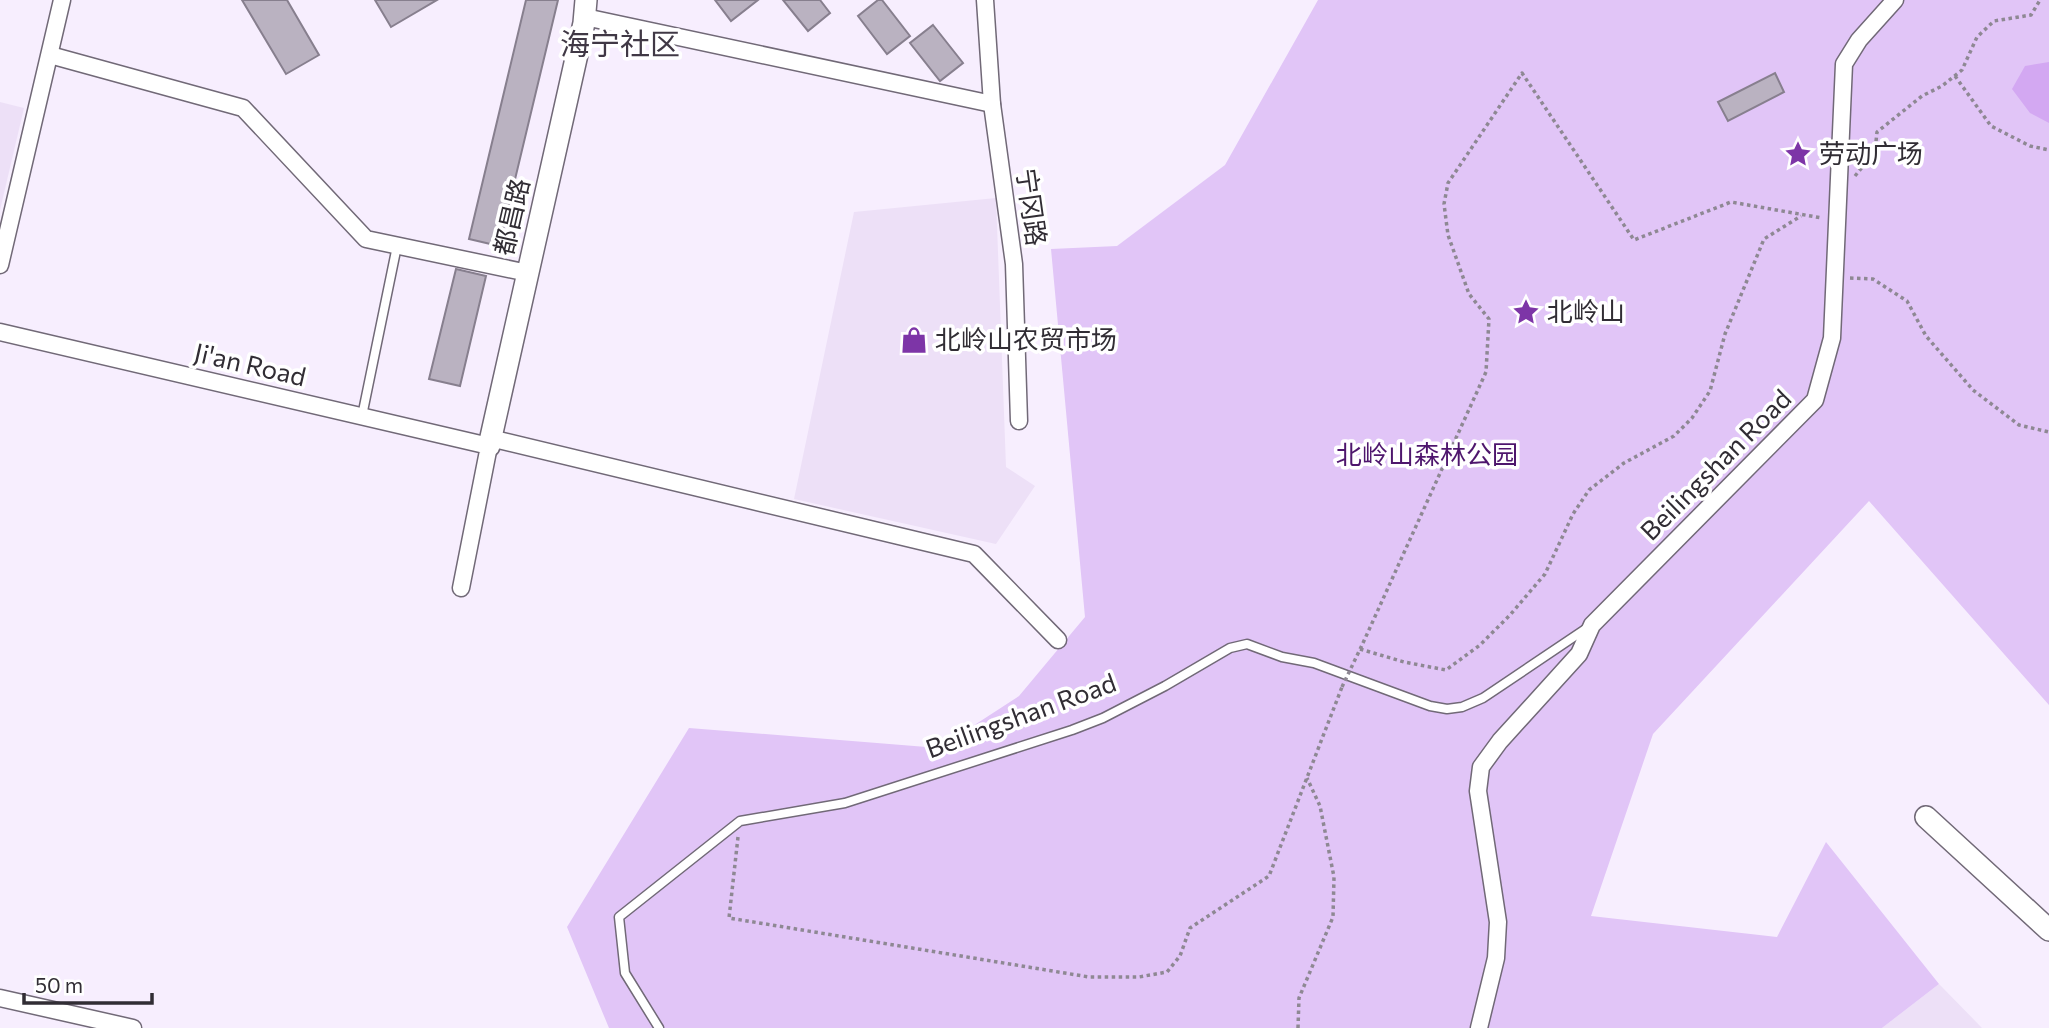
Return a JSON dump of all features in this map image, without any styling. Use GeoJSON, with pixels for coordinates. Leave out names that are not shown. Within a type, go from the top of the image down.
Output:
{"type":"FeatureCollection","features":[{"type":"Feature","properties":{"kind":"street"},"geometry":{"type":"LineString","coordinates":[[0,265],[62,0]]}},
{"type":"Feature","properties":{"kind":"street","name":"宁冈路"},"geometry":{"type":"LineString","coordinates":[[985,0],[992,104],[1014,264],[1019,421]]}},
{"type":"Feature","properties":{"kind":"street","name":"Beilingshan Road"},"geometry":{"type":"LineString","coordinates":[[1479,1028],[1496,958],[1498,922],[1478,791],[1482,767],[1500,741],[1579,654],[1592,625],[1815,400],[1832,338],[1844,64],[1859,40],[1895,0]]}},
{"type":"Feature","properties":{"kind":"street"},"geometry":{"type":"LineString","coordinates":[[586,8],[992,104]]}},
{"type":"Feature","properties":{"kind":"street","name":"都昌路"},"geometry":{"type":"LineString","coordinates":[[489,442],[586,8]]}},
{"type":"Feature","properties":{"kind":"street"},"geometry":{"type":"LineString","coordinates":[[50,55],[243,108],[366,239],[528,273]]}},
{"type":"Feature","properties":{"kind":"street","name":"Ji'an Road"},"geometry":{"type":"LineString","coordinates":[[0,332],[974,554],[1058,640]]}},
{"type":"Feature","properties":{"kind":"street"},"geometry":{"type":"LineString","coordinates":[[461,588],[489,442]]}},
{"type":"Feature","properties":{"kind":"street"},"geometry":{"type":"LineString","coordinates":[[1926,817],[2049,930]]}},
{"type":"Feature","properties":{"kind":"street"},"geometry":{"type":"LineString","coordinates":[[0,998],[133,1028]]}},
{"type":"Feature","properties":{"kind":"lane"},"geometry":{"type":"LineString","coordinates":[[362,416],[397,246]]}},
{"type":"Feature","properties":{"kind":"lane","name":"Beilingshan Road"},"geometry":{"type":"LineString","coordinates":[[659,1028],[625,973],[619,916],[740,821],[845,803],[1072,730],[1153,693],[1230,648],[1247,643],[1282,657],[1314,663],[1430,706],[1447,709],[1462,707],[1483,698],[1592,625]]}},
{"type":"Feature","properties":{"kind":"path"},"geometry":{"type":"LineString","coordinates":[[1838,196],[1875,151],[1877,132],[1962,70],[1977,37],[1994,20],[2031,15],[2040,0]]}},
{"type":"Feature","properties":{"kind":"path"},"geometry":{"type":"LineString","coordinates":[[740,821],[729,918],[1089,977],[1139,977],[1167,972],[1180,956],[1190,928],[1269,876],[1342,687],[1486,372],[1489,318],[1469,294],[1448,235],[1444,204],[1448,183],[1522,73],[1634,240],[1731,202],[1837,221]]}},
{"type":"Feature","properties":{"kind":"path"},"geometry":{"type":"LineString","coordinates":[[1955,76],[1991,125],[2030,146],[2049,150]]}},
{"type":"Feature","properties":{"kind":"path"},"geometry":{"type":"LineString","coordinates":[[1360,649],[1404,662],[1446,670],[1480,645],[1545,574],[1573,514],[1589,490],[1624,463],[1674,436],[1692,418],[1710,391],[1725,334],[1764,239],[1802,215]]}},
{"type":"Feature","properties":{"kind":"path"},"geometry":{"type":"LineString","coordinates":[[1835,277],[1872,279],[1907,301],[1926,336],[1973,390],[2019,425],[2049,432]]}},
{"type":"Feature","properties":{"kind":"path"},"geometry":{"type":"LineString","coordinates":[[1298,1028],[1299,998],[1333,918],[1334,877],[1320,806],[1307,778]]}},
{"type":"Feature","properties":{"kind":"shaded area"},"geometry":{"type":"Polygon","coordinates":[[[2049,62],[2049,123],[2030,113],[2012,89],[2025,66],[2049,62]]]}},
{"type":"Feature","properties":{"kind":"shaded area"},"geometry":{"type":"Polygon","coordinates":[[[0,102],[24,108],[0,210],[0,102]]]}},
{"type":"Feature","properties":{"kind":"shaded area","name":"北岭山农贸市场"},"geometry":{"type":"Polygon","coordinates":[[[996,198],[1006,467],[1035,486],[996,544],[794,499],[854,212],[996,198]]]}},
{"type":"Feature","properties":{"kind":"shaded area"},"geometry":{"type":"Polygon","coordinates":[[[1939,984],[1982,1028],[1882,1028],[1939,984]]]}},
{"type":"Feature","properties":{"kind":"green space","name":"北岭山森林公园"},"geometry":{"type":"Polygon","coordinates":[[[1318,0],[2049,0],[2049,705],[1869,501],[1653,734],[1591,916],[1777,937],[1826,842],[1939,984],[1882,1028],[609,1028],[567,927],[689,728],[939,748],[1019,696],[1085,617],[1051,249],[1117,246],[1225,165],[1318,0]]]}},
{"type":"Feature","properties":{"kind":"building"},"geometry":{"type":"Polygon","coordinates":[[[242,0],[287,0],[319,55],[286,74],[242,0]]]}},
{"type":"Feature","properties":{"kind":"building"},"geometry":{"type":"Polygon","coordinates":[[[375,0],[437,0],[391,27],[375,0]]]}},
{"type":"Feature","properties":{"kind":"building"},"geometry":{"type":"Polygon","coordinates":[[[526,0],[558,0],[499,246],[469,239],[526,0]]]}},
{"type":"Feature","properties":{"kind":"building"},"geometry":{"type":"Polygon","coordinates":[[[715,0],[758,0],[731,21],[715,0]]]}},
{"type":"Feature","properties":{"kind":"building"},"geometry":{"type":"Polygon","coordinates":[[[783,0],[820,0],[830,13],[808,31],[783,0]]]}},
{"type":"Feature","properties":{"kind":"building"},"geometry":{"type":"Polygon","coordinates":[[[878,0],[882,0],[910,36],[887,54],[858,16],[878,0]]]}},
{"type":"Feature","properties":{"kind":"building"},"geometry":{"type":"Polygon","coordinates":[[[933,25],[963,63],[940,81],[910,43],[933,25]]]}},
{"type":"Feature","properties":{"kind":"building"},"geometry":{"type":"Polygon","coordinates":[[[1775,73],[1784,92],[1728,121],[1718,102],[1775,73]]]}},
{"type":"Feature","properties":{"kind":"building"},"geometry":{"type":"Polygon","coordinates":[[[456,269],[486,276],[460,386],[429,379],[456,269]]]}},
{"type":"Feature","properties":{"kind":"place","name":"劳动广场"},"geometry":{"type":"Point","coordinates":[1798,154]}},
{"type":"Feature","properties":{"kind":"place","name":"北岭山"},"geometry":{"type":"Point","coordinates":[1526,312]}},
{"type":"Feature","properties":{"kind":"place","name":"北岭山农贸市场"},"geometry":{"type":"Point","coordinates":[914,340]}},
{"type":"Feature","properties":{"kind":"district","name":"海宁社区"},"geometry":{"type":"Point","coordinates":[620,45]}}]}
